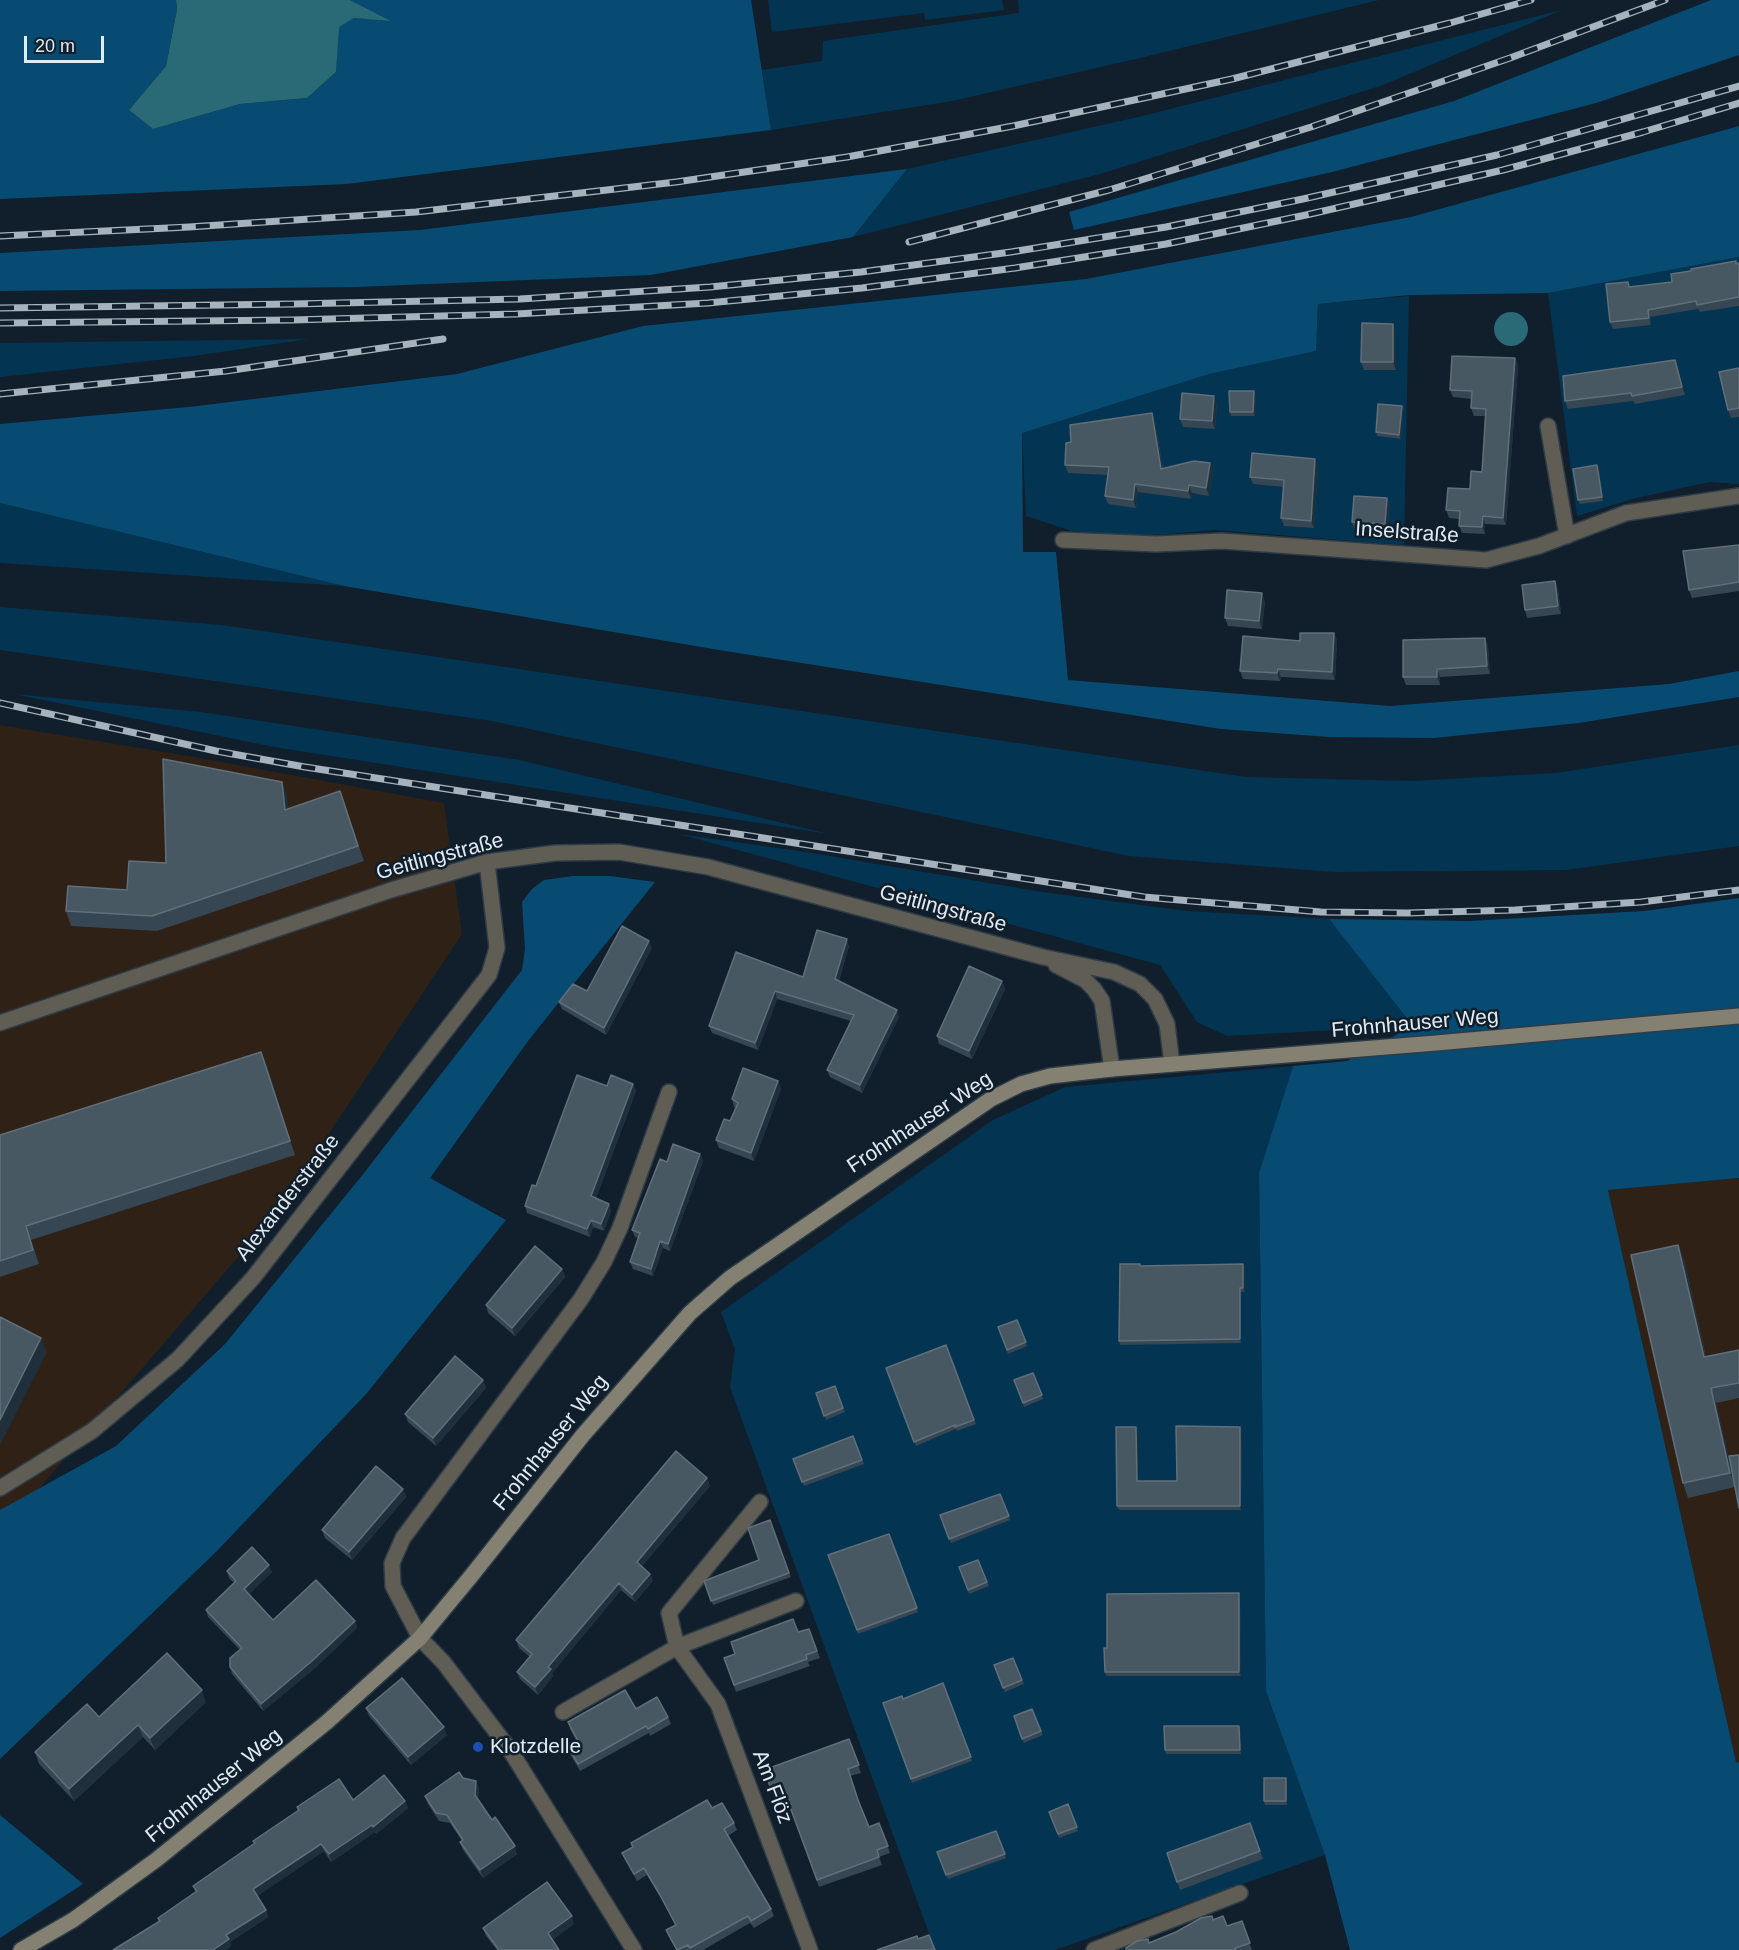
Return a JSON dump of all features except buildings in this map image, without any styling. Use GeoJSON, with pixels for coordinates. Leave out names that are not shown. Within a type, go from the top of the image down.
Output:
{"type":"FeatureCollection","features":[{"type":"Feature","properties":{"kind":"main road","name":"Frohnhauser Weg"},"geometry":{"type":"LineString","coordinates":[[28,1948],[73,1920],[156,1860],[327,1722],[420,1638],[583,1435],[690,1313],[730,1278],[991,1099],[1021,1084],[1050,1076],[1112,1069],[1739,1016]]}},
{"type":"Feature","properties":{"kind":"street"},"geometry":{"type":"LineString","coordinates":[[1548,426],[1567,536]]}},
{"type":"Feature","properties":{"kind":"street","name":"Inselstraße"},"geometry":{"type":"LineString","coordinates":[[1063,540],[1156,544],[1222,541],[1486,560],[1539,546],[1626,513],[1739,496]]}},
{"type":"Feature","properties":{"kind":"street","name":"Geitlingstraße"},"geometry":{"type":"LineString","coordinates":[[0,1023],[379,894],[487,861],[555,853],[619,852],[708,867],[1043,957],[1114,972],[1140,984],[1155,999],[1167,1024],[1172,1064]]}},
{"type":"Feature","properties":{"kind":"street","name":"Alexanderstraße"},"geometry":{"type":"LineString","coordinates":[[0,1488],[92,1431],[178,1359],[253,1278],[489,975],[496,948],[487,861]]}},
{"type":"Feature","properties":{"kind":"street","name":"Geitlingstraße"},"geometry":{"type":"LineString","coordinates":[[1043,957],[1085,981],[1102,1001],[1112,1069]]}},
{"type":"Feature","properties":{"kind":"street"},"geometry":{"type":"LineString","coordinates":[[634,1950],[510,1750],[444,1663],[420,1638],[393,1586],[392,1563],[404,1538],[581,1299],[604,1262],[620,1228],[669,1092]]}},
{"type":"Feature","properties":{"kind":"street","name":"Am Flöz"},"geometry":{"type":"LineString","coordinates":[[760,1502],[669,1612],[677,1647],[718,1704],[810,1950]]}},
{"type":"Feature","properties":{"kind":"street"},"geometry":{"type":"LineString","coordinates":[[563,1712],[677,1647],[796,1601]]}},
{"type":"Feature","properties":{"kind":"street"},"geometry":{"type":"LineString","coordinates":[[1094,1950],[1240,1893]]}},
{"type":"Feature","properties":{"kind":"shaded area"},"geometry":{"type":"Polygon","coordinates":[[[0,0],[176,0],[177,9],[166,66],[129,110],[153,129],[240,104],[307,98],[336,72],[338,27],[354,18],[389,20],[350,0],[751,0],[771,130],[347,184],[0,199],[0,0]]]}},
{"type":"Feature","properties":{"kind":"shaded area"},"geometry":{"type":"Polygon","coordinates":[[[176,0],[350,0],[391,21],[354,18],[339,27],[336,72],[307,98],[240,104],[153,129],[129,110],[166,66],[177,9],[176,0]]]}},
{"type":"Feature","properties":{"kind":"shaded area"},"geometry":{"type":"Polygon","coordinates":[[[768,0],[1002,0],[1004,10],[925,20],[924,13],[772,32],[768,0]]]}},
{"type":"Feature","properties":{"kind":"shaded area"},"geometry":{"type":"Polygon","coordinates":[[[1018,0],[1379,0],[952,101],[771,130],[762,70],[822,61],[823,41],[1019,13],[1018,0]]]}},
{"type":"Feature","properties":{"kind":"shaded area"},"geometry":{"type":"Polygon","coordinates":[[[1711,0],[1739,0],[1739,55],[1596,103],[1332,172],[1074,230],[1069,212],[1454,101],[1711,0]]]}},
{"type":"Feature","properties":{"kind":"shaded area"},"geometry":{"type":"Polygon","coordinates":[[[1562,10],[1383,85],[1100,174],[853,237],[907,169],[1138,117],[1562,10]]]}},
{"type":"Feature","properties":{"kind":"shaded area"},"geometry":{"type":"Polygon","coordinates":[[[1739,126],[1739,257],[1548,293],[1409,295],[1318,304],[1316,351],[1209,374],[1022,433],[1023,552],[1056,552],[1068,680],[1390,706],[1669,684],[1739,671],[1739,697],[1579,723],[1434,738],[1329,737],[1221,729],[719,650],[344,586],[0,503],[0,424],[189,407],[457,374],[643,326],[1086,279],[1411,217],[1739,126]]]}},
{"type":"Feature","properties":{"kind":"shaded area"},"geometry":{"type":"Polygon","coordinates":[[[907,169],[853,237],[651,275],[356,287],[0,291],[0,253],[420,230],[907,169]]]}},
{"type":"Feature","properties":{"kind":"shaded area"},"geometry":{"type":"Polygon","coordinates":[[[1739,257],[1739,484],[1710,482],[1636,498],[1577,516],[1548,293],[1739,257]]]}},
{"type":"Feature","properties":{"kind":"shaded area"},"geometry":{"type":"Polygon","coordinates":[[[1409,296],[1404,545],[1216,530],[1139,536],[1072,531],[1026,516],[1022,433],[1209,374],[1316,351],[1318,304],[1409,296]]]}},
{"type":"Feature","properties":{"kind":"shaded area"},"geometry":{"type":"Polygon","coordinates":[[[1511,312],[1523,317],[1528,329],[1523,341],[1511,346],[1499,341],[1494,329],[1499,317],[1511,312]]]}},
{"type":"Feature","properties":{"kind":"shaded area"},"geometry":{"type":"Polygon","coordinates":[[[309,339],[194,356],[0,377],[0,343],[309,339]]]}},
{"type":"Feature","properties":{"kind":"shaded area"},"geometry":{"type":"Polygon","coordinates":[[[0,503],[344,586],[0,563],[0,503]]]}},
{"type":"Feature","properties":{"kind":"shaded area"},"geometry":{"type":"Polygon","coordinates":[[[0,607],[222,625],[1246,777],[1412,781],[1556,773],[1739,745],[1739,846],[1566,870],[1334,872],[1129,856],[492,721],[0,650],[0,607]]]}},
{"type":"Feature","properties":{"kind":"shaded area"},"geometry":{"type":"Polygon","coordinates":[[[14,694],[201,712],[519,760],[829,834],[274,747],[14,694]]]}},
{"type":"Feature","properties":{"kind":"shaded area"},"geometry":{"type":"Polygon","coordinates":[[[0,725],[188,756],[444,803],[462,934],[275,1214],[0,1534],[0,725]]]}},
{"type":"Feature","properties":{"kind":"shaded area"},"geometry":{"type":"Polygon","coordinates":[[[679,834],[806,852],[1042,892],[1187,911],[1329,919],[1413,1026],[1227,1036],[1197,1022],[1160,965],[679,834]]]}},
{"type":"Feature","properties":{"kind":"shaded area"},"geometry":{"type":"Polygon","coordinates":[[[573,876],[610,876],[655,882],[528,1041],[430,1178],[506,1220],[367,1393],[217,1551],[0,1759],[0,1510],[116,1446],[225,1344],[360,1178],[522,970],[525,949],[522,902],[532,889],[544,880],[573,876]]]}},
{"type":"Feature","properties":{"kind":"shaded area"},"geometry":{"type":"Polygon","coordinates":[[[1739,898],[1739,1178],[1608,1190],[1736,1762],[1739,1763],[1739,1950],[1350,1950],[1325,1855],[1266,1691],[1259,1173],[1293,1066],[1347,1061],[1413,1026],[1329,919],[1469,921],[1644,911],[1739,898]]]}},
{"type":"Feature","properties":{"kind":"shaded area"},"geometry":{"type":"Polygon","coordinates":[[[1293,1066],[1259,1173],[1266,1691],[1325,1855],[1055,1950],[935,1950],[730,1387],[735,1349],[721,1312],[993,1120],[1065,1087],[1293,1066]]]}},
{"type":"Feature","properties":{"kind":"shaded area"},"geometry":{"type":"Polygon","coordinates":[[[1739,1178],[1739,1763],[1736,1762],[1608,1190],[1739,1178]]]}},
{"type":"Feature","properties":{"kind":"shaded area"},"geometry":{"type":"Polygon","coordinates":[[[0,1815],[83,1884],[0,1938],[0,1815]]]}},
{"type":"Feature","properties":{"kind":"railway"},"geometry":{"type":"LineString","coordinates":[[0,236],[189,227],[416,212],[676,182],[847,157],[1013,126],[1232,79],[1531,0]]}},
{"type":"Feature","properties":{"kind":"railway"},"geometry":{"type":"LineString","coordinates":[[909,242],[1109,190],[1311,127],[1510,58],[1665,0]]}},
{"type":"Feature","properties":{"kind":"railway"},"geometry":{"type":"LineString","coordinates":[[0,308],[520,299],[710,287],[861,272],[1011,252],[1166,227],[1303,199],[1497,155],[1739,86]]}},
{"type":"Feature","properties":{"kind":"railway"},"geometry":{"type":"LineString","coordinates":[[0,323],[292,320],[516,314],[708,303],[862,288],[1015,268],[1166,244],[1306,215],[1503,170],[1739,103]]}},
{"type":"Feature","properties":{"kind":"railway"},"geometry":{"type":"LineString","coordinates":[[0,394],[226,371],[443,339]]}},
{"type":"Feature","properties":{"kind":"railway"},"geometry":{"type":"LineString","coordinates":[[0,703],[216,751],[305,767],[1144,897],[1321,912],[1407,913],[1515,910],[1641,902],[1739,890]]}},
{"type":"Feature","properties":{"kind":"place","name":"Klotzdelle"},"geometry":{"type":"Point","coordinates":[478,1747]}}]}
